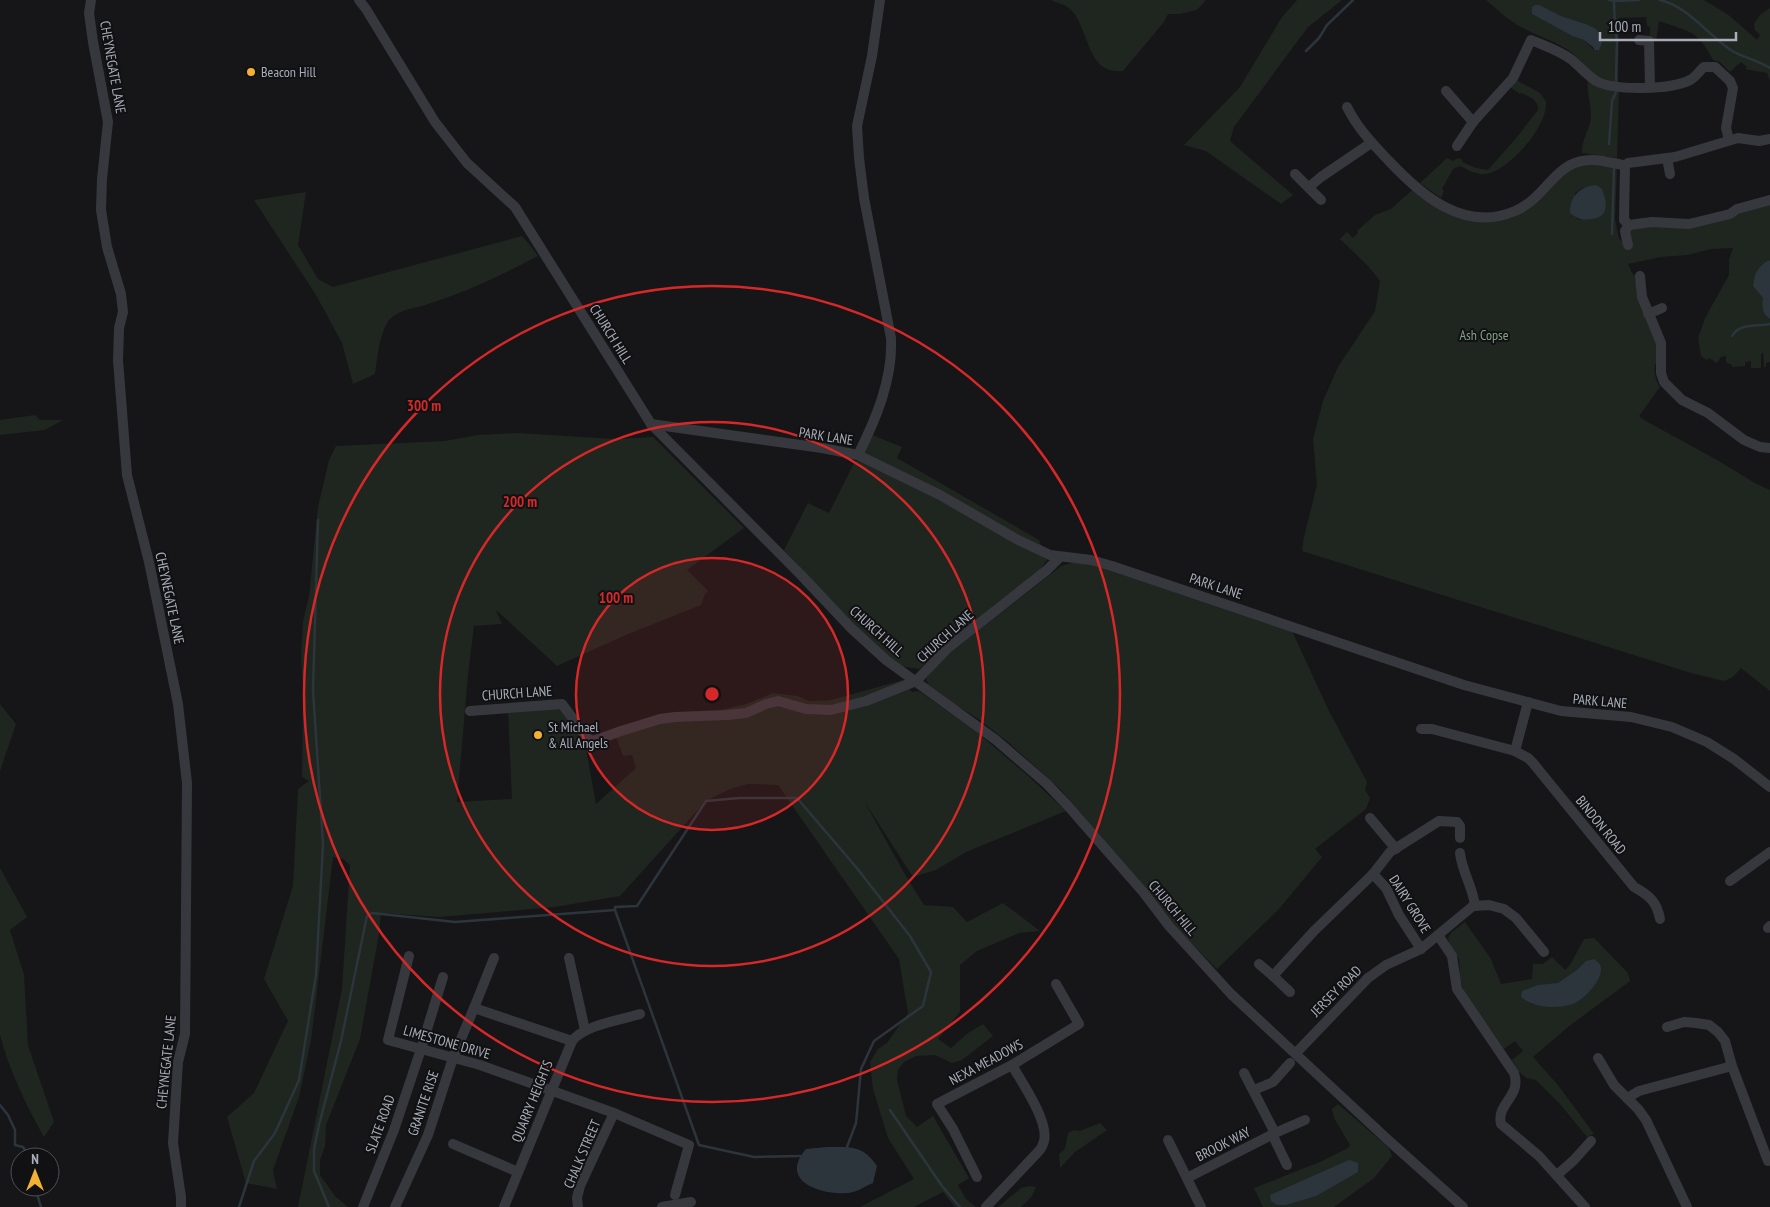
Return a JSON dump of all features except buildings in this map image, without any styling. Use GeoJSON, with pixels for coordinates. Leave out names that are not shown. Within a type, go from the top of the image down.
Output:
{"type":"FeatureCollection","features":[{"type":"Feature","properties":{"kind":"street","name":"CHEYNEGATE LANE"},"geometry":{"type":"LineString","coordinates":[[91,0],[90,14],[93,42],[108,122],[101,210],[107,247],[121,294],[123,312],[119,328],[118,360],[127,475],[149,562],[174,686],[187,783],[185,1034],[178,1062],[172,1144],[181,1207]]}},
{"type":"Feature","properties":{"kind":"street","name":"CHURCH HILL"},"geometry":{"type":"LineString","coordinates":[[359,0],[436,122],[456,150],[467,163],[515,207],[651,424],[851,628],[886,660],[996,740],[1047,784],[1144,894],[1203,965],[1387,1139],[1463,1207]]}},
{"type":"Feature","properties":{"kind":"street"},"geometry":{"type":"LineString","coordinates":[[858,455],[878,412],[892,352],[858,158],[857,126],[878,21],[880,0]]}},
{"type":"Feature","properties":{"kind":"street"},"geometry":{"type":"LineString","coordinates":[[1457,146],[1473,122],[1514,78],[1531,40],[1566,56],[1595,80],[1609,86],[1671,86],[1687,82],[1707,66],[1718,69],[1732,83],[1734,88],[1726,128],[1729,140]]}},
{"type":"Feature","properties":{"kind":"street"},"geometry":{"type":"LineString","coordinates":[[1639,40],[1647,40],[1654,47],[1649,63],[1650,87]]}},
{"type":"Feature","properties":{"kind":"street"},"geometry":{"type":"LineString","coordinates":[[1638,63],[1649,63]]}},
{"type":"Feature","properties":{"kind":"street"},"geometry":{"type":"LineString","coordinates":[[1446,91],[1473,122]]}},
{"type":"Feature","properties":{"kind":"street"},"geometry":{"type":"LineString","coordinates":[[1347,107],[1353,119],[1371,143],[1415,187],[1432,201],[1462,214],[1480,217],[1506,215],[1522,208],[1536,197],[1562,170],[1580,160],[1593,160],[1625,166],[1631,162],[1668,158],[1738,138],[1759,141],[1770,139]]}},
{"type":"Feature","properties":{"kind":"street"},"geometry":{"type":"LineString","coordinates":[[1310,187],[1371,143]]}},
{"type":"Feature","properties":{"kind":"street"},"geometry":{"type":"LineString","coordinates":[[1668,158],[1670,174]]}},
{"type":"Feature","properties":{"kind":"street"},"geometry":{"type":"LineString","coordinates":[[1625,166],[1623,217],[1626,224],[1629,225],[1652,222],[1689,224],[1730,214],[1737,209],[1770,200]]}},
{"type":"Feature","properties":{"kind":"street"},"geometry":{"type":"LineString","coordinates":[[1295,174],[1321,200]]}},
{"type":"Feature","properties":{"kind":"street"},"geometry":{"type":"LineString","coordinates":[[1628,245],[1625,231],[1629,225]]}},
{"type":"Feature","properties":{"kind":"street"},"geometry":{"type":"LineString","coordinates":[[1640,276],[1642,298],[1662,343],[1660,373],[1664,382],[1682,400],[1708,413],[1744,440],[1770,448]]}},
{"type":"Feature","properties":{"kind":"street"},"geometry":{"type":"LineString","coordinates":[[1648,314],[1662,308]]}},
{"type":"Feature","properties":{"kind":"street","name":"PARK LANE"},"geometry":{"type":"LineString","coordinates":[[651,424],[822,448],[858,455],[940,495],[1050,556],[1091,560],[1112,566],[1288,624],[1414,670],[1464,685],[1568,712],[1631,717],[1681,730],[1707,742],[1734,759],[1770,787]]}},
{"type":"Feature","properties":{"kind":"street","name":"CHURCH LANE"},"geometry":{"type":"LineString","coordinates":[[470,710],[562,704],[588,738],[593,741],[620,730],[660,720],[676,717],[727,715],[746,712],[778,701],[806,709],[831,710],[866,701],[916,681],[948,648],[1048,570],[1060,557]]}},
{"type":"Feature","properties":{"kind":"street"},"geometry":{"type":"LineString","coordinates":[[1515,751],[1528,702]]}},
{"type":"Feature","properties":{"kind":"street","name":"BINDON ROAD"},"geometry":{"type":"LineString","coordinates":[[1421,729],[1432,729],[1515,751],[1528,758],[1634,887],[1644,892],[1655,902],[1660,919]]}},
{"type":"Feature","properties":{"kind":"street"},"geometry":{"type":"LineString","coordinates":[[1370,818],[1396,848]]}},
{"type":"Feature","properties":{"kind":"street","name":"DAIRY GROVE"},"geometry":{"type":"LineString","coordinates":[[1273,976],[1396,848],[1439,821],[1457,822],[1460,826],[1460,838]]}},
{"type":"Feature","properties":{"kind":"street"},"geometry":{"type":"LineString","coordinates":[[1730,881],[1770,852]]}},
{"type":"Feature","properties":{"kind":"street"},"geometry":{"type":"LineString","coordinates":[[1460,853],[1467,879],[1473,892],[1475,906],[1489,905],[1504,909],[1520,923],[1544,952]]}},
{"type":"Feature","properties":{"kind":"street","name":"DAIRY GROVE"},"geometry":{"type":"LineString","coordinates":[[1373,874],[1386,888],[1398,915],[1421,949]]}},
{"type":"Feature","properties":{"kind":"street","name":"JERSEY ROAD"},"geometry":{"type":"LineString","coordinates":[[1296,1052],[1368,978],[1386,965],[1421,949],[1475,906]]}},
{"type":"Feature","properties":{"kind":"street"},"geometry":{"type":"LineString","coordinates":[[1438,935],[1452,956],[1457,989],[1514,1073],[1516,1087],[1500,1115],[1501,1124],[1539,1156],[1585,1207]]}},
{"type":"Feature","properties":{"kind":"street","name":"LIMESTONE DRIVE"},"geometry":{"type":"LineString","coordinates":[[409,956],[388,1040],[480,1065],[550,1091]]}},
{"type":"Feature","properties":{"kind":"street"},"geometry":{"type":"LineString","coordinates":[[494,958],[474,1008],[572,1041]]}},
{"type":"Feature","properties":{"kind":"street"},"geometry":{"type":"LineString","coordinates":[[569,958],[585,1030]]}},
{"type":"Feature","properties":{"kind":"street"},"geometry":{"type":"LineString","coordinates":[[1259,964],[1290,992]]}},
{"type":"Feature","properties":{"kind":"street","name":"SLATE ROAD"},"geometry":{"type":"LineString","coordinates":[[363,1207],[394,1130],[443,977]]}},
{"type":"Feature","properties":{"kind":"street","name":"NEXA MEADOWS"},"geometry":{"type":"LineString","coordinates":[[976,1177],[937,1104],[1012,1065],[1079,1024],[1056,984]]}},
{"type":"Feature","properties":{"kind":"street","name":"GRANITE RISE"},"geometry":{"type":"LineString","coordinates":[[395,1207],[428,1135],[453,1058],[474,1008]]}},
{"type":"Feature","properties":{"kind":"street","name":"QUARRY HEIGHTS"},"geometry":{"type":"LineString","coordinates":[[504,1207],[550,1091],[575,1036],[585,1030],[640,1014]]}},
{"type":"Feature","properties":{"kind":"street"},"geometry":{"type":"LineString","coordinates":[[1667,1027],[1684,1022],[1709,1025],[1718,1032],[1724,1041],[1768,1161]]}},
{"type":"Feature","properties":{"kind":"street"},"geometry":{"type":"LineString","coordinates":[[1598,1058],[1614,1085],[1638,1109],[1646,1120],[1687,1207]]}},
{"type":"Feature","properties":{"kind":"street"},"geometry":{"type":"LineString","coordinates":[[1254,1090],[1273,1082],[1290,1063]]}},
{"type":"Feature","properties":{"kind":"street"},"geometry":{"type":"LineString","coordinates":[[986,1207],[1038,1152],[1044,1141],[1043,1124],[1028,1092],[1012,1065]]}},
{"type":"Feature","properties":{"kind":"street"},"geometry":{"type":"LineString","coordinates":[[1627,1098],[1639,1091],[1732,1066]]}},
{"type":"Feature","properties":{"kind":"street","name":"BROOK WAY"},"geometry":{"type":"LineString","coordinates":[[1244,1073],[1254,1090],[1286,1165]]}},
{"type":"Feature","properties":{"kind":"street","name":"CHALK STREET"},"geometry":{"type":"LineString","coordinates":[[550,1091],[614,1113],[689,1145],[675,1196]]}},
{"type":"Feature","properties":{"kind":"street","name":"CHALK STREET"},"geometry":{"type":"LineString","coordinates":[[578,1207],[577,1198],[580,1186],[614,1113]]}},
{"type":"Feature","properties":{"kind":"street","name":"BROOK WAY"},"geometry":{"type":"LineString","coordinates":[[1187,1178],[1273,1134],[1305,1120]]}},
{"type":"Feature","properties":{"kind":"street"},"geometry":{"type":"LineString","coordinates":[[1168,1140],[1201,1207]]}},
{"type":"Feature","properties":{"kind":"street"},"geometry":{"type":"LineString","coordinates":[[1557,1175],[1574,1160],[1590,1141]]}},
{"type":"Feature","properties":{"kind":"street"},"geometry":{"type":"LineString","coordinates":[[453,1144],[518,1172]]}},
{"type":"Feature","properties":{"kind":"street"},"geometry":{"type":"LineString","coordinates":[[662,1207],[692,1202]]}},
{"type":"Feature","properties":{"kind":"green space"},"geometry":{"type":"Polygon","coordinates":[[[1051,0],[1206,0],[1197,10],[1179,14],[1168,14],[1163,23],[1123,71],[1111,70],[1101,65],[1095,58],[1076,16],[1067,7],[1051,0]]]}},
{"type":"Feature","properties":{"kind":"green space"},"geometry":{"type":"Polygon","coordinates":[[[1297,0],[1342,0],[1308,27],[1234,127],[1230,141],[1293,195],[1281,204],[1206,151],[1184,145],[1240,87],[1282,17],[1297,0]]]}},
{"type":"Feature","properties":{"kind":"green space"},"geometry":{"type":"Polygon","coordinates":[[[1486,0],[1704,0],[1730,16],[1757,40],[1760,35],[1755,30],[1754,24],[1760,15],[1770,8],[1770,81],[1767,73],[1745,69],[1747,67],[1741,62],[1730,72],[1720,62],[1713,60],[1697,37],[1685,30],[1659,21],[1656,41],[1650,36],[1650,27],[1647,26],[1646,17],[1619,18],[1618,83],[1610,82],[1593,74],[1576,56],[1565,48],[1508,19],[1486,0]],[[1532,14],[1572,36],[1584,40],[1595,51],[1586,24],[1561,16],[1532,14]]]}},
{"type":"Feature","properties":{"kind":"green space"},"geometry":{"type":"Polygon","coordinates":[[[1516,80],[1540,93],[1546,101],[1541,123],[1525,146],[1505,165],[1486,174],[1469,171],[1460,166],[1453,169],[1442,189],[1444,191],[1441,198],[1420,183],[1447,158],[1453,161],[1458,158],[1463,160],[1462,162],[1476,168],[1488,170],[1538,110],[1537,103],[1533,99],[1520,94],[1510,87],[1516,80]]]}},
{"type":"Feature","properties":{"kind":"green space"},"geometry":{"type":"Polygon","coordinates":[[[1588,80],[1619,91],[1617,158],[1582,153],[1591,115],[1588,80]]]}},
{"type":"Feature","properties":{"kind":"green space","name":"Ash Copse"},"geometry":{"type":"Polygon","coordinates":[[[1581,162],[1617,167],[1615,220],[1619,239],[1632,246],[1630,232],[1632,229],[1736,213],[1770,203],[1770,260],[1758,271],[1753,286],[1763,298],[1766,316],[1770,319],[1770,362],[1766,363],[1766,367],[1764,367],[1763,353],[1761,354],[1761,368],[1751,368],[1751,361],[1745,362],[1745,366],[1732,367],[1732,365],[1726,362],[1726,356],[1721,357],[1717,363],[1701,356],[1698,338],[1705,318],[1729,275],[1729,259],[1733,248],[1711,249],[1688,255],[1661,257],[1628,264],[1632,273],[1639,279],[1656,338],[1657,364],[1655,364],[1655,373],[1660,387],[1639,416],[1770,490],[1770,691],[1741,668],[1733,677],[1724,681],[1691,673],[1302,551],[1317,485],[1313,439],[1323,401],[1338,367],[1375,311],[1380,281],[1366,264],[1340,239],[1347,232],[1353,238],[1358,233],[1357,231],[1375,215],[1391,209],[1413,189],[1433,204],[1496,220],[1568,169],[1581,162]],[[1590,186],[1575,193],[1577,219],[1597,218],[1590,186]]]}},
{"type":"Feature","properties":{"kind":"green space"},"geometry":{"type":"Polygon","coordinates":[[[306,192],[298,245],[318,279],[333,287],[522,236],[538,256],[467,290],[406,310],[392,317],[386,325],[382,336],[375,374],[353,384],[342,343],[316,295],[254,200],[306,192]]]}},
{"type":"Feature","properties":{"kind":"green space"},"geometry":{"type":"Polygon","coordinates":[[[35,415],[40,420],[63,420],[45,430],[0,435],[0,420],[35,415]]]}},
{"type":"Feature","properties":{"kind":"green space"},"geometry":{"type":"Polygon","coordinates":[[[517,433],[616,439],[653,437],[744,528],[687,570],[708,591],[701,605],[626,635],[557,666],[496,610],[502,624],[474,626],[457,802],[512,799],[508,708],[562,704],[584,738],[596,804],[636,768],[632,755],[623,756],[616,737],[643,728],[746,704],[773,693],[798,696],[809,701],[831,700],[903,680],[912,692],[919,691],[973,729],[1066,811],[966,852],[936,870],[913,877],[864,801],[924,905],[953,907],[967,922],[1003,903],[1040,931],[1019,933],[977,951],[960,965],[960,1012],[938,1039],[951,1048],[968,1033],[983,1024],[993,1036],[962,1060],[952,1063],[935,1055],[916,1056],[904,1062],[898,1070],[897,1080],[906,1116],[917,1127],[933,1116],[969,1178],[958,1185],[966,1199],[976,1207],[955,1207],[943,1192],[914,1207],[860,1207],[914,1179],[888,1138],[873,1089],[870,1062],[878,1049],[887,1043],[908,1013],[899,959],[778,785],[748,784],[730,789],[706,801],[620,896],[555,907],[440,917],[381,913],[360,1039],[326,1125],[325,1146],[320,1160],[320,1175],[335,1196],[348,1207],[298,1207],[342,989],[350,865],[343,859],[333,857],[311,1041],[299,1097],[273,1170],[277,1189],[246,1183],[227,1117],[254,1093],[288,1021],[264,979],[293,886],[298,789],[309,781],[302,777],[303,690],[301,655],[303,621],[309,597],[318,507],[329,460],[336,446],[445,441],[478,435],[517,433]]]}},
{"type":"Feature","properties":{"kind":"green space"},"geometry":{"type":"Polygon","coordinates":[[[872,435],[902,447],[897,458],[1039,540],[1047,560],[1037,575],[919,669],[900,666],[853,626],[784,550],[808,503],[829,513],[854,463],[859,459],[872,435]]]}},
{"type":"Feature","properties":{"kind":"green space"},"geometry":{"type":"Polygon","coordinates":[[[1076,562],[1091,564],[1292,631],[1328,709],[1367,782],[1365,790],[1370,798],[1366,809],[1315,849],[1322,857],[1279,909],[1217,969],[1179,931],[1138,879],[1061,790],[1008,742],[929,685],[926,679],[943,659],[1061,566],[1076,562]]]}},
{"type":"Feature","properties":{"kind":"green space"},"geometry":{"type":"Polygon","coordinates":[[[0,704],[16,724],[0,771],[0,704]]]}},
{"type":"Feature","properties":{"kind":"green space"},"geometry":{"type":"Polygon","coordinates":[[[0,868],[27,917],[10,930],[24,975],[28,1045],[54,1122],[44,1137],[19,1087],[0,1035],[0,868]]]}},
{"type":"Feature","properties":{"kind":"green space"},"geometry":{"type":"Polygon","coordinates":[[[1465,922],[1491,959],[1501,984],[1532,979],[1533,964],[1543,964],[1552,957],[1565,970],[1570,965],[1584,939],[1594,938],[1628,973],[1630,981],[1568,1027],[1533,1057],[1558,1085],[1594,1134],[1587,1137],[1560,1104],[1536,1080],[1527,1078],[1519,1072],[1512,1060],[1523,1051],[1515,1041],[1504,1049],[1464,993],[1460,977],[1459,959],[1450,946],[1448,938],[1451,933],[1465,922]]]}},
{"type":"Feature","properties":{"kind":"green space"},"geometry":{"type":"Polygon","coordinates":[[[1338,1104],[1389,1148],[1392,1156],[1374,1178],[1334,1207],[1263,1207],[1254,1188],[1322,1161],[1348,1148],[1350,1145],[1334,1118],[1332,1109],[1338,1104]]]}},
{"type":"Feature","properties":{"kind":"green space"},"geometry":{"type":"Polygon","coordinates":[[[1100,1123],[1107,1130],[1075,1152],[1060,1168],[1059,1154],[1065,1149],[1068,1133],[1074,1130],[1080,1131],[1100,1123]]]}},
{"type":"Feature","properties":{"kind":"green space"},"geometry":{"type":"Polygon","coordinates":[[[1036,1187],[1032,1196],[1021,1207],[998,1207],[1021,1188],[1036,1187]]]}},
{"type":"Feature","properties":{"kind":"shaded area"},"geometry":{"type":"Polygon","coordinates":[[[1535,5],[1596,29],[1603,40],[1599,50],[1594,50],[1584,40],[1572,36],[1532,14],[1532,7],[1535,5]]]}},
{"type":"Feature","properties":{"kind":"shaded area"},"geometry":{"type":"Polygon","coordinates":[[[1596,185],[1602,189],[1606,204],[1602,215],[1598,218],[1583,220],[1570,213],[1570,207],[1577,193],[1580,190],[1596,185]]]}},
{"type":"Feature","properties":{"kind":"shaded area"},"geometry":{"type":"Polygon","coordinates":[[[1770,260],[1770,319],[1763,310],[1763,298],[1753,286],[1757,271],[1770,260]]]}},
{"type":"Feature","properties":{"kind":"shaded area"},"geometry":{"type":"Polygon","coordinates":[[[1594,959],[1600,965],[1600,976],[1593,988],[1578,1002],[1566,1006],[1553,1007],[1539,1005],[1521,997],[1522,991],[1538,985],[1558,983],[1577,970],[1586,961],[1594,959]]]}},
{"type":"Feature","properties":{"kind":"shaded area"},"geometry":{"type":"Polygon","coordinates":[[[850,1147],[867,1154],[877,1166],[873,1183],[850,1193],[826,1191],[806,1184],[800,1178],[797,1170],[799,1160],[806,1149],[850,1147]]]}},
{"type":"Feature","properties":{"kind":"shaded area"},"geometry":{"type":"Polygon","coordinates":[[[1349,1160],[1358,1163],[1358,1172],[1316,1196],[1286,1205],[1277,1205],[1271,1201],[1270,1195],[1349,1160]]]}},
{"type":"Feature","properties":{"kind":"waterway"},"geometry":{"type":"LineString","coordinates":[[1306,51],[1319,38],[1327,25],[1353,0]]}},
{"type":"Feature","properties":{"kind":"waterway"},"geometry":{"type":"LineString","coordinates":[[1609,0],[1639,0]]}},
{"type":"Feature","properties":{"kind":"waterway"},"geometry":{"type":"LineString","coordinates":[[1660,0],[1681,9],[1734,52],[1770,68]]}},
{"type":"Feature","properties":{"kind":"waterway"},"geometry":{"type":"LineString","coordinates":[[1614,1],[1617,39],[1616,82]]}},
{"type":"Feature","properties":{"kind":"waterway"},"geometry":{"type":"LineString","coordinates":[[1609,144],[1612,101],[1616,92]]}},
{"type":"Feature","properties":{"kind":"waterway"},"geometry":{"type":"LineString","coordinates":[[1612,234],[1614,168]]}},
{"type":"Feature","properties":{"kind":"waterway"},"geometry":{"type":"LineString","coordinates":[[1732,336],[1744,327],[1770,324]]}},
{"type":"Feature","properties":{"kind":"waterway"},"geometry":{"type":"LineString","coordinates":[[239,1207],[254,1161],[275,1133],[299,1080],[316,975],[323,844],[313,690],[318,520]]}},
{"type":"Feature","properties":{"kind":"waterway"},"geometry":{"type":"LineString","coordinates":[[329,1207],[314,1171],[314,1149],[341,1041],[367,916],[372,913],[455,922],[615,910],[615,907],[637,906],[706,801],[739,798],[797,798],[856,867],[910,936],[931,972],[923,1006],[874,1041],[861,1069],[856,1123],[847,1147]]}},
{"type":"Feature","properties":{"kind":"waterway"},"geometry":{"type":"LineString","coordinates":[[615,910],[699,1145],[754,1157],[800,1156]]}},
{"type":"Feature","properties":{"kind":"waterway"},"geometry":{"type":"LineString","coordinates":[[0,1105],[8,1115],[15,1130],[15,1145],[23,1147]]}},
{"type":"Feature","properties":{"kind":"waterway"},"geometry":{"type":"LineString","coordinates":[[890,1110],[942,1186],[960,1207]]}},
{"type":"Feature","properties":{"kind":"waterway"},"geometry":{"type":"LineString","coordinates":[[38,1197],[41,1207]]}},
{"type":"Feature","properties":{"kind":"place","name":"Beacon Hill"},"geometry":{"type":"Point","coordinates":[251,72]}},
{"type":"Feature","properties":{"kind":"place","name":"St Michael & All Angels"},"geometry":{"type":"Point","coordinates":[538,735]}}]}
